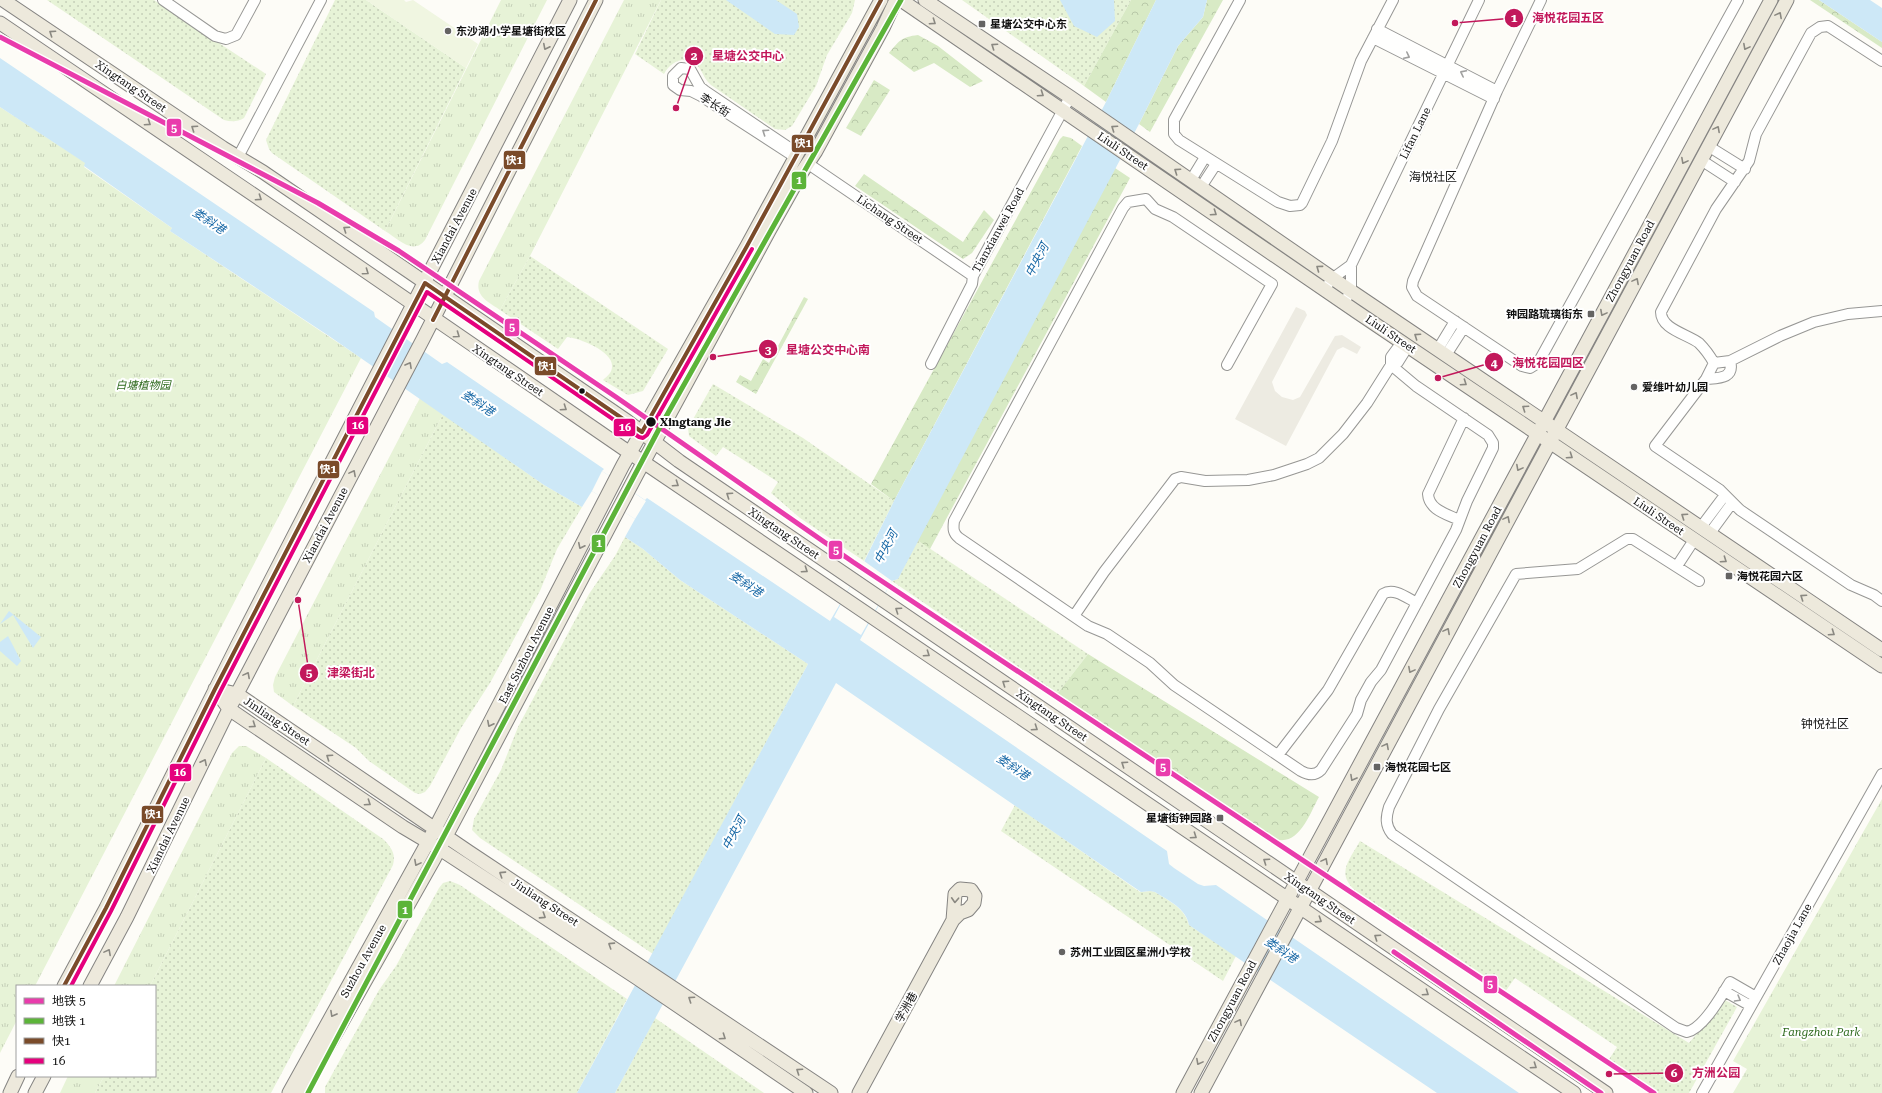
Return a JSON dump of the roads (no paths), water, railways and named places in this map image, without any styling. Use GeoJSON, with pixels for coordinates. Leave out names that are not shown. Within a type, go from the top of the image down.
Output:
{"type":"FeatureCollection","features":[{"type":"Feature","properties":{"kind":"main road","name":"Xingtang Street"},"geometry":{"type":"LineString","coordinates":[[3,0],[238,157],[263,172],[642,432],[679,461],[1606,1093]]}},
{"type":"Feature","properties":{"kind":"main road","name":"Xiandai Avenue"},"geometry":{"type":"LineString","coordinates":[[65,985],[106,908],[215,689],[570,0]]}},
{"type":"Feature","properties":{"kind":"main road","name":"Xiandai Avenue"},"geometry":{"type":"LineString","coordinates":[[91,985],[127,917],[229,709],[445,298],[596,0]]}},
{"type":"Feature","properties":{"kind":"main road","name":"East Suzhou Avenue"},"geometry":{"type":"LineString","coordinates":[[435,829],[615,480],[881,0]]}},
{"type":"Feature","properties":{"kind":"main road","name":"East Suzhou Avenue"},"geometry":{"type":"LineString","coordinates":[[440,849],[619,509],[769,231],[883,28],[896,0]]}},
{"type":"Feature","properties":{"kind":"main road","name":"Liuli Street"},"geometry":{"type":"LineString","coordinates":[[901,0],[1550,443],[1882,666]]}},
{"type":"Feature","properties":{"kind":"main road","name":"Liuli Street"},"geometry":{"type":"LineString","coordinates":[[925,0],[1070,97],[1351,291],[1882,650]]}},
{"type":"Feature","properties":{"kind":"main road","name":"Zhongyuan Road"},"geometry":{"type":"LineString","coordinates":[[1183,1093],[1286,898],[1384,721],[1771,0]]}},
{"type":"Feature","properties":{"kind":"main road","name":"Zhongyuan Road"},"geometry":{"type":"LineString","coordinates":[[1201,1093],[1533,470],[1557,430],[1786,0]]}},
{"type":"Feature","properties":{"kind":"main road","name":"Xingtang Street"},"geometry":{"type":"LineString","coordinates":[[0,23],[307,231],[644,463],[872,616],[1574,1093]]}},
{"type":"Feature","properties":{"kind":"main road","name":"Jinliang Street"},"geometry":{"type":"LineString","coordinates":[[215,689],[237,694],[446,836],[671,993],[831,1093]]}},
{"type":"Feature","properties":{"kind":"main road","name":"Jinliang Street"},"geometry":{"type":"LineString","coordinates":[[215,689],[229,709],[403,827],[640,972]]}},
{"type":"Feature","properties":{"kind":"main road","name":"Suzhou Avenue"},"geometry":{"type":"LineString","coordinates":[[290,1093],[435,829]]}},
{"type":"Feature","properties":{"kind":"main road","name":"Suzhou Avenue"},"geometry":{"type":"LineString","coordinates":[[302,1093],[440,849]]}},
{"type":"Feature","properties":{"kind":"main road","name":"学洲巷"},"geometry":{"type":"LineString","coordinates":[[859,1093],[953,920]]}},
{"type":"Feature","properties":{"kind":"main road","name":"Jinliang Street"},"geometry":{"type":"LineString","coordinates":[[671,993],[806,1093]]}},
{"type":"Feature","properties":{"kind":"main road"},"geometry":{"type":"LineString","coordinates":[[10,1093],[18,1077]]}},
{"type":"Feature","properties":{"kind":"main road"},"geometry":{"type":"LineString","coordinates":[[35,1093],[43,1077]]}},
{"type":"Feature","properties":{"kind":"street"},"geometry":{"type":"LineString","coordinates":[[163,0],[215,36],[226,39],[232,38],[236,35],[254,0]]}},
{"type":"Feature","properties":{"kind":"street"},"geometry":{"type":"LineString","coordinates":[[238,157],[322,0]]}},
{"type":"Feature","properties":{"kind":"street"},"geometry":{"type":"LineString","coordinates":[[1240,0],[1174,120],[1174,134],[1179,140],[1216,164],[1278,202],[1290,206],[1300,205],[1332,141],[1361,61],[1394,0]]}},
{"type":"Feature","properties":{"kind":"street","name":"Lifan Lane"},"geometry":{"type":"LineString","coordinates":[[1351,291],[1351,266],[1479,0]]}},
{"type":"Feature","properties":{"kind":"street"},"geometry":{"type":"LineString","coordinates":[[1541,0],[1496,95],[1413,281],[1414,292],[1417,296],[1522,366],[1530,368],[1538,363],[1738,0]]}},
{"type":"Feature","properties":{"kind":"street"},"geometry":{"type":"LineString","coordinates":[[1714,364],[1710,356],[1698,343],[1663,321],[1661,312],[1716,209],[1745,169],[1749,161],[1756,134],[1811,33],[1824,26],[1833,28],[1882,61]]}},
{"type":"Feature","properties":{"kind":"street"},"geometry":{"type":"LineString","coordinates":[[1375,34],[1496,95]]}},
{"type":"Feature","properties":{"kind":"street","name":"李长街"},"geometry":{"type":"LineString","coordinates":[[681,68],[690,69],[700,86],[705,91],[796,155],[701,96],[676,88],[673,85],[673,76],[681,68]]}},
{"type":"Feature","properties":{"kind":"street","name":"Tianxianwei Road"},"geometry":{"type":"LineString","coordinates":[[931,364],[972,284],[972,276],[1070,97]]}},
{"type":"Feature","properties":{"kind":"street"},"geometry":{"type":"LineString","coordinates":[[1708,146],[1745,169]]}},
{"type":"Feature","properties":{"kind":"street"},"geometry":{"type":"LineString","coordinates":[[1196,184],[1205,157]]}},
{"type":"Feature","properties":{"kind":"street"},"geometry":{"type":"LineString","coordinates":[[1701,160],[1735,182]]}},
{"type":"Feature","properties":{"kind":"street","name":"Lichang Street"},"geometry":{"type":"LineString","coordinates":[[808,163],[972,276]]}},
{"type":"Feature","properties":{"kind":"street"},"geometry":{"type":"LineString","coordinates":[[1196,184],[1216,164]]}},
{"type":"Feature","properties":{"kind":"street"},"geometry":{"type":"LineString","coordinates":[[1227,365],[1272,284],[1173,217],[1158,212],[1146,199],[1128,202],[1123,208],[954,521],[954,534],[1088,626],[1107,634],[1150,663],[1174,685],[1305,773],[1314,774],[1321,770],[1357,714],[1361,700],[1371,682],[1381,670],[1459,520],[1494,443],[1488,435],[1416,386],[1391,365]]}},
{"type":"Feature","properties":{"kind":"street"},"geometry":{"type":"LineString","coordinates":[[1325,289],[1332,278],[1351,266]]}},
{"type":"Feature","properties":{"kind":"street"},"geometry":{"type":"LineString","coordinates":[[1344,303],[1351,291]]}},
{"type":"Feature","properties":{"kind":"street"},"geometry":{"type":"LineString","coordinates":[[1882,311],[1848,314],[1814,322],[1780,336],[1730,362],[1724,361],[1714,364],[1706,380],[1654,446],[1729,499],[1740,510],[1850,585],[1882,601]]}},
{"type":"Feature","properties":{"kind":"street"},"geometry":{"type":"LineString","coordinates":[[1442,352],[1455,321]]}},
{"type":"Feature","properties":{"kind":"street"},"geometry":{"type":"LineString","coordinates":[[1442,352],[1464,327]]}},
{"type":"Feature","properties":{"kind":"street"},"geometry":{"type":"LineString","coordinates":[[1074,616],[1104,572],[1175,479],[1181,477],[1204,481],[1248,480],[1274,475],[1313,461],[1330,448],[1343,434],[1367,403],[1391,365],[1391,357],[1405,344]]}},
{"type":"Feature","properties":{"kind":"street"},"geometry":{"type":"LineString","coordinates":[[1706,380],[1724,378],[1727,376],[1731,369],[1730,362]]}},
{"type":"Feature","properties":{"kind":"street"},"geometry":{"type":"LineString","coordinates":[[1459,520],[1434,507],[1430,503],[1428,494],[1464,418]]}},
{"type":"Feature","properties":{"kind":"street"},"geometry":{"type":"LineString","coordinates":[[1705,530],[1729,499]]}},
{"type":"Feature","properties":{"kind":"street"},"geometry":{"type":"LineString","coordinates":[[1699,581],[1638,541],[1627,539],[1578,568],[1516,574],[1439,709],[1389,807],[1386,823],[1392,834],[1676,1028],[1687,1032],[1697,1027],[1713,1009],[1730,982],[1756,997]]}},
{"type":"Feature","properties":{"kind":"street"},"geometry":{"type":"LineString","coordinates":[[1680,568],[1697,542]]}},
{"type":"Feature","properties":{"kind":"street"},"geometry":{"type":"LineString","coordinates":[[1278,755],[1286,742],[1328,690],[1382,594],[1390,591],[1395,592],[1417,603]]}},
{"type":"Feature","properties":{"kind":"street","name":"Zhaojia Lane"},"geometry":{"type":"LineString","coordinates":[[1702,1093],[1882,774]]}},
{"type":"Feature","properties":{"kind":"street"},"geometry":{"type":"LineString","coordinates":[[1724,991],[1751,1006]]}},
{"type":"Feature","properties":{"kind":"water"},"geometry":{"type":"Polygon","coordinates":[[[726,0],[776,0],[797,14],[799,27],[794,35],[775,34],[726,0]]]}},
{"type":"Feature","properties":{"kind":"water"},"geometry":{"type":"Polygon","coordinates":[[[1060,0],[1114,0],[1115,21],[1097,37],[1074,26],[1060,0]]]}},
{"type":"Feature","properties":{"kind":"water"},"geometry":{"type":"Polygon","coordinates":[[[1156,0],[1207,0],[1203,17],[1178,46],[1139,124],[898,579],[892,581],[860,640],[1167,851],[1169,864],[1174,868],[1198,884],[1204,886],[1216,885],[1519,1093],[1437,1093],[1189,925],[1181,909],[1171,902],[1155,892],[1141,892],[836,683],[615,1093],[577,1093],[808,664],[680,580],[643,549],[625,537],[635,519],[592,491],[582,507],[544,485],[329,336],[170,231],[172,228],[84,166],[85,163],[0,107],[0,58],[374,312],[375,317],[442,364],[447,362],[604,469],[602,471],[645,500],[647,498],[830,621],[862,566],[894,501],[1106,102],[1156,0]]]}},
{"type":"Feature","properties":{"kind":"water"},"geometry":{"type":"Polygon","coordinates":[[[1819,0],[1870,0],[1882,8],[1882,42],[1819,0]]]}},
{"type":"Feature","properties":{"kind":"water"},"geometry":{"type":"Polygon","coordinates":[[[9,611],[41,637],[33,648],[13,615],[0,624],[9,611]]]}},
{"type":"Feature","properties":{"kind":"water"},"geometry":{"type":"Polygon","coordinates":[[[8,636],[21,661],[17,666],[0,651],[0,642],[8,636]]]}},
{"type":"Feature","properties":{"kind":"metro line","name":"1"},"geometry":{"type":"LineString","coordinates":[[308,1093],[659,429],[901,0]]}},
{"type":"Feature","properties":{"kind":"metro line","name":"5"},"geometry":{"type":"LineString","coordinates":[[0,37],[318,203],[399,251],[616,397],[853,562],[1654,1093]]}},
{"type":"Feature","properties":{"kind":"metro line","name":"5"},"geometry":{"type":"LineString","coordinates":[[1394,952],[1601,1093]]}},
{"type":"Feature","properties":{"kind":"place","name":"海悦花园五区"},"geometry":{"type":"Point","coordinates":[1455,23]}},
{"type":"Feature","properties":{"kind":"place","name":"星塘公交中心东"},"geometry":{"type":"Point","coordinates":[982,24]}},
{"type":"Feature","properties":{"kind":"place","name":"东沙湖小学星塘街校区"},"geometry":{"type":"Point","coordinates":[448,31]}},
{"type":"Feature","properties":{"kind":"place","name":"星塘公交中心"},"geometry":{"type":"Point","coordinates":[676,108]}},
{"type":"Feature","properties":{"kind":"place","name":"钟园路琉璃街东"},"geometry":{"type":"Point","coordinates":[1591,314]}},
{"type":"Feature","properties":{"kind":"place","name":"星塘公交中心南"},"geometry":{"type":"Point","coordinates":[713,357]}},
{"type":"Feature","properties":{"kind":"place","name":"海悦花园四区"},"geometry":{"type":"Point","coordinates":[1438,378]}},
{"type":"Feature","properties":{"kind":"place","name":"爱维叶幼儿园"},"geometry":{"type":"Point","coordinates":[1634,387]}},
{"type":"Feature","properties":{"kind":"place","name":"Xingtang Jie"},"geometry":{"type":"Point","coordinates":[651,422]}},
{"type":"Feature","properties":{"kind":"place","name":"海悦花园六区"},"geometry":{"type":"Point","coordinates":[1729,576]}},
{"type":"Feature","properties":{"kind":"place","name":"津梁街北"},"geometry":{"type":"Point","coordinates":[298,600]}},
{"type":"Feature","properties":{"kind":"place","name":"海悦花园七区"},"geometry":{"type":"Point","coordinates":[1377,767]}},
{"type":"Feature","properties":{"kind":"place","name":"星塘街钟园路"},"geometry":{"type":"Point","coordinates":[1220,818]}},
{"type":"Feature","properties":{"kind":"place","name":"苏州工业园区星洲小学校"},"geometry":{"type":"Point","coordinates":[1062,952]}},
{"type":"Feature","properties":{"kind":"place","name":"方洲公园"},"geometry":{"type":"Point","coordinates":[1609,1074]}},
{"type":"Feature","properties":{"kind":"district","name":"海悦社区"},"geometry":{"type":"Point","coordinates":[1433,177]}},
{"type":"Feature","properties":{"kind":"district","name":"钟悦社区"},"geometry":{"type":"Point","coordinates":[1825,724]}},
{"type":"Feature","properties":{"kind":"water label","name":"娄斜港"},"geometry":{"type":"Point","coordinates":[209,221]}},
{"type":"Feature","properties":{"kind":"water label","name":"中央河"},"geometry":{"type":"Point","coordinates":[1037,260]}},
{"type":"Feature","properties":{"kind":"water label","name":"娄斜港"},"geometry":{"type":"Point","coordinates":[478,403]}},
{"type":"Feature","properties":{"kind":"water label","name":"中央河"},"geometry":{"type":"Point","coordinates":[886,547]}},
{"type":"Feature","properties":{"kind":"water label","name":"娄斜港"},"geometry":{"type":"Point","coordinates":[746,584]}},
{"type":"Feature","properties":{"kind":"water label","name":"娄斜港"},"geometry":{"type":"Point","coordinates":[1013,767]}},
{"type":"Feature","properties":{"kind":"water label","name":"中央河"},"geometry":{"type":"Point","coordinates":[734,833]}},
{"type":"Feature","properties":{"kind":"water label","name":"娄斜港"},"geometry":{"type":"Point","coordinates":[1281,950]}},
{"type":"Feature","properties":{"kind":"park label","name":"白塘植物园"},"geometry":{"type":"Point","coordinates":[143,385]}},
{"type":"Feature","properties":{"kind":"park label","name":"Fangzhou Park"},"geometry":{"type":"Point","coordinates":[1821,1032]}}]}
